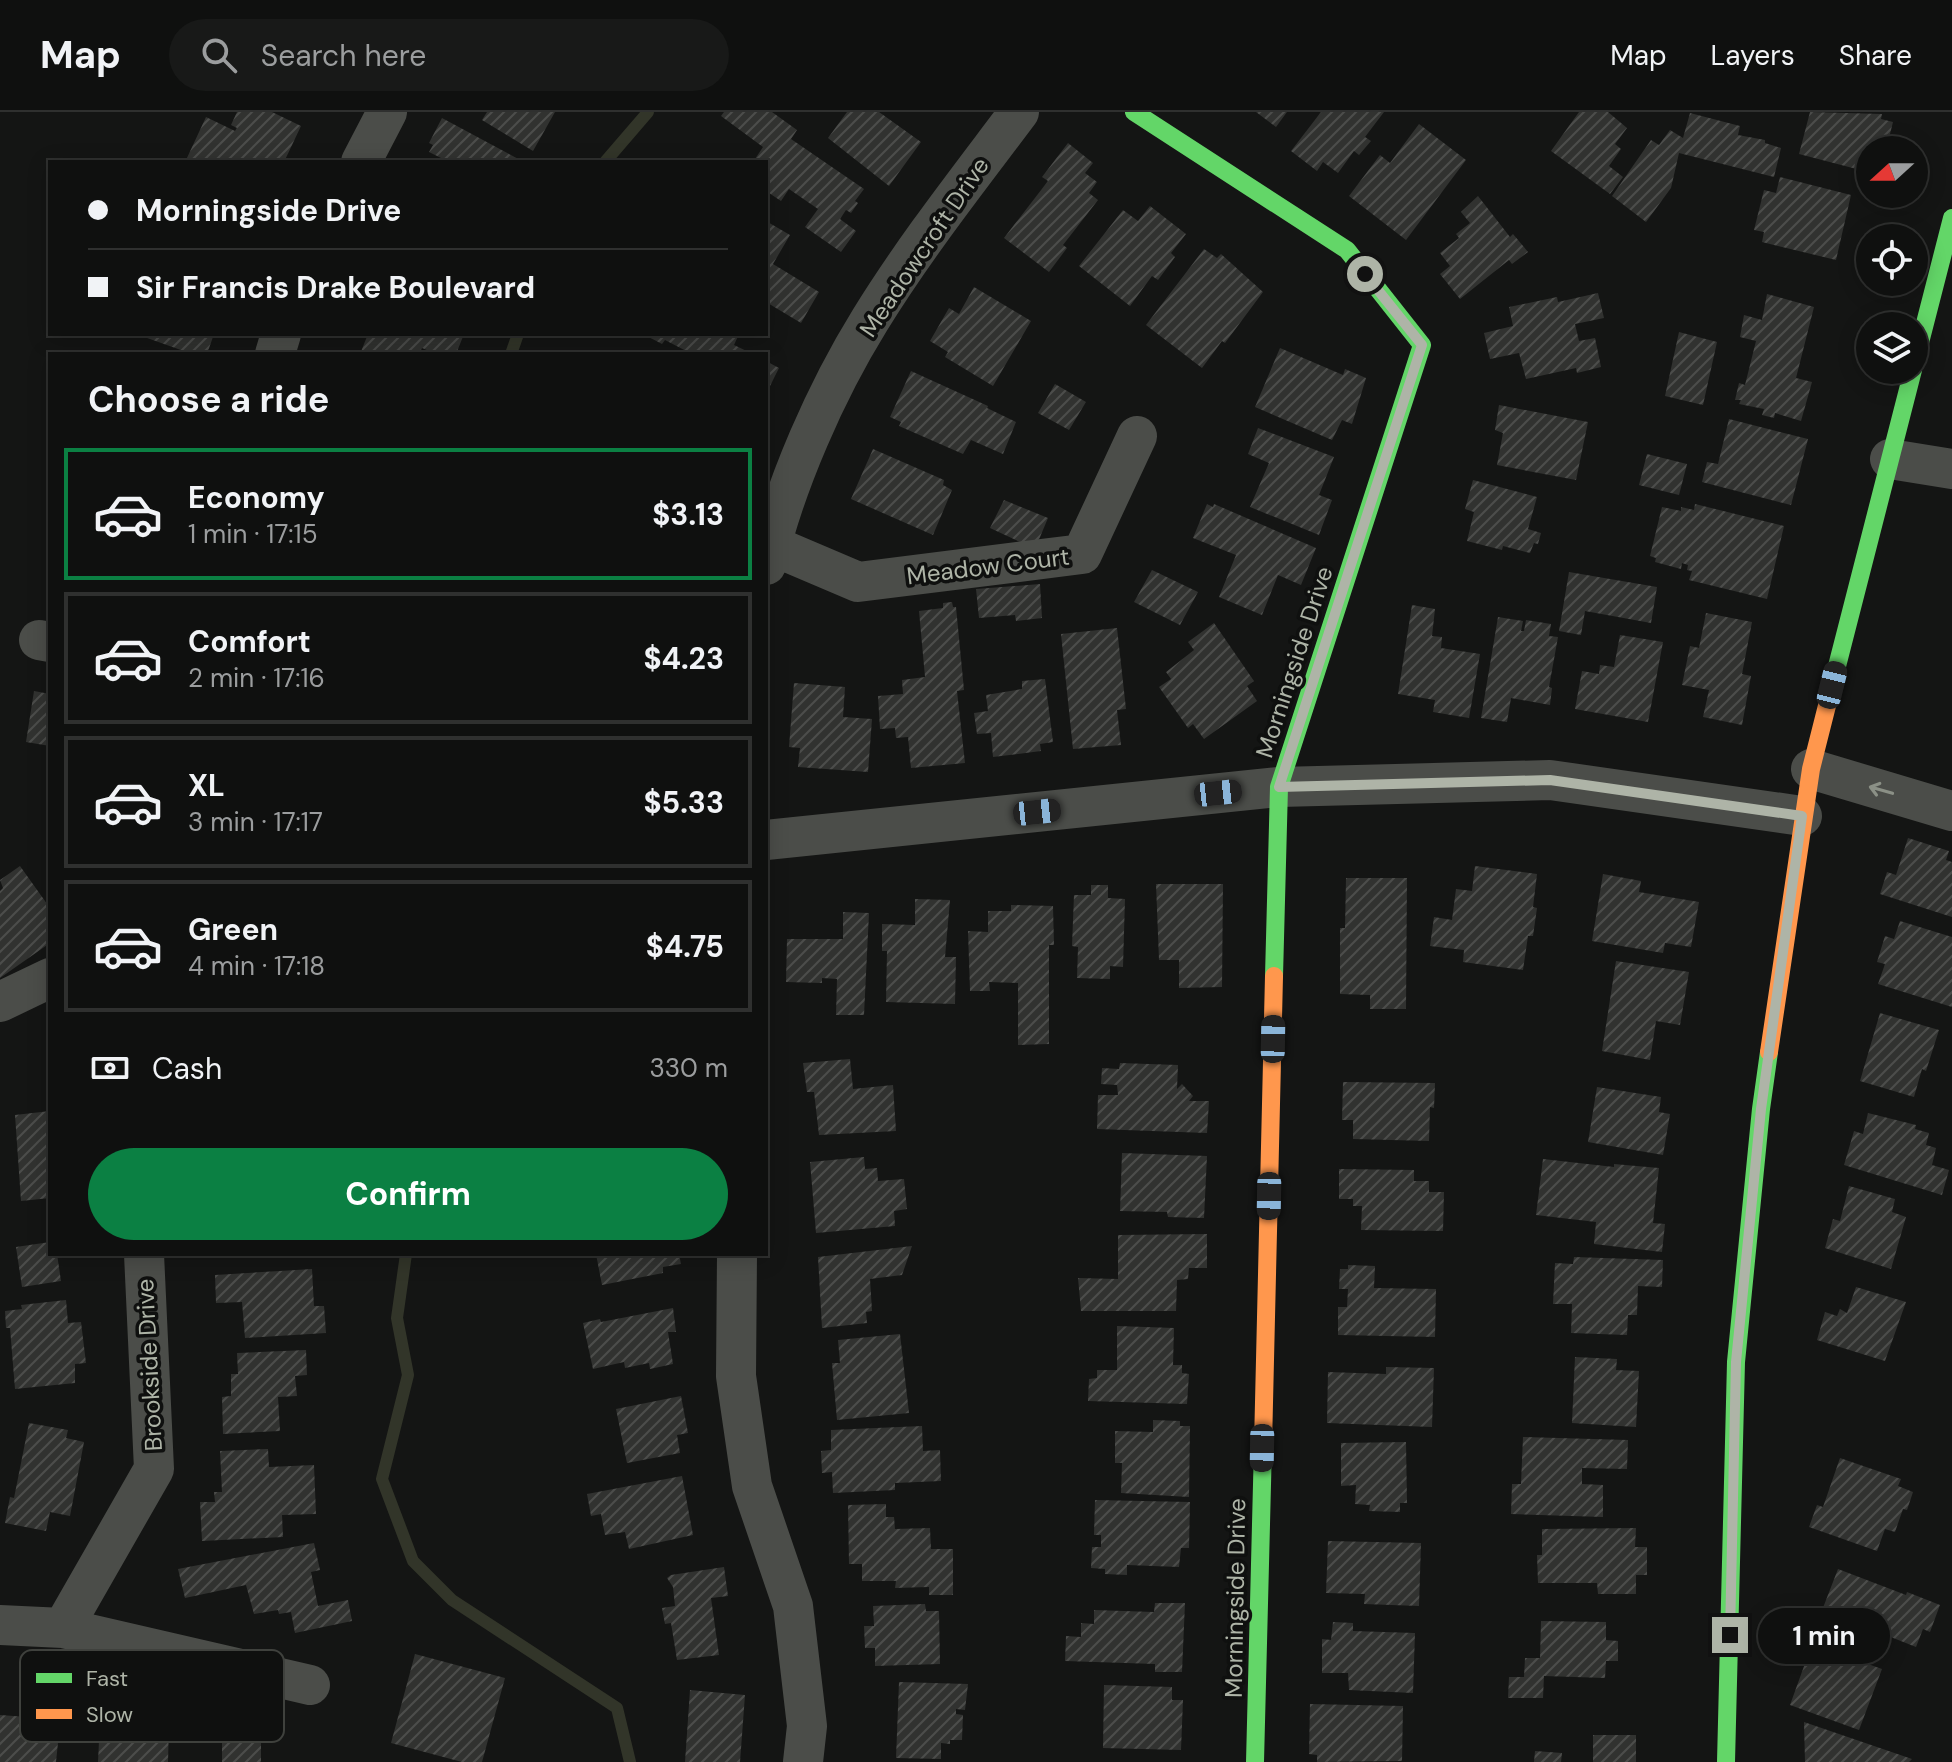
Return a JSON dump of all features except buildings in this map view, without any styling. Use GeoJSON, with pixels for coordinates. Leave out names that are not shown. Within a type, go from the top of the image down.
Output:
{"type":"FeatureCollection","features":[{"type":"Feature","properties":{"kind":"street"},"geometry":{"type":"LineString","coordinates":[[362,160],[387,112]]}},
{"type":"Feature","properties":{"kind":"street","name":"Meadowcroft Drive"},"geometry":{"type":"LineString","coordinates":[[768,555],[811,433],[870,321],[936,222],[1019,112]]}},
{"type":"Feature","properties":{"kind":"street","name":"Morningside Drive"},"geometry":{"type":"LineString","coordinates":[[1134,112],[1347,250],[1422,345],[1279,787],[1255,1762]]}},
{"type":"Feature","properties":{"kind":"street"},"geometry":{"type":"LineString","coordinates":[[1928,312],[1952,218]]}},
{"type":"Feature","properties":{"kind":"street"},"geometry":{"type":"LineString","coordinates":[[1726,1762],[1736,1362],[1761,1109],[1811,769],[1909,384]]}},
{"type":"Feature","properties":{"kind":"street","name":"Meadow Court"},"geometry":{"type":"LineString","coordinates":[[768,555],[858,582],[1082,554],[1137,436]]}},
{"type":"Feature","properties":{"kind":"street"},"geometry":{"type":"LineString","coordinates":[[1890,459],[1952,469]]}},
{"type":"Feature","properties":{"kind":"street"},"geometry":{"type":"LineString","coordinates":[[1811,769],[1952,811]]}},
{"type":"Feature","properties":{"kind":"street"},"geometry":{"type":"LineString","coordinates":[[768,840],[1279,787],[1550,780],[1802,816]]}},
{"type":"Feature","properties":{"kind":"street"},"geometry":{"type":"LineString","coordinates":[[0,1002],[48,979]]}},
{"type":"Feature","properties":{"kind":"street","name":"Brookside Drive"},"geometry":{"type":"LineString","coordinates":[[63,1628],[154,1469],[144,1256]]}},
{"type":"Feature","properties":{"kind":"street"},"geometry":{"type":"LineString","coordinates":[[737,1256],[736,1376],[752,1486],[793,1606],[807,1726],[803,1762]]}},
{"type":"Feature","properties":{"kind":"street"},"geometry":{"type":"LineString","coordinates":[[0,1625],[63,1628],[158,1650]]}},
{"type":"Feature","properties":{"kind":"street"},"geometry":{"type":"LineString","coordinates":[[284,1679],[310,1685]]}},
{"type":"Feature","properties":{"kind":"waterway"},"geometry":{"type":"LineString","coordinates":[[607,160],[648,112]]}},
{"type":"Feature","properties":{"kind":"waterway"},"geometry":{"type":"LineString","coordinates":[[512,352],[517,336]]}},
{"type":"Feature","properties":{"kind":"waterway"},"geometry":{"type":"LineString","coordinates":[[406,1256],[397,1318],[408,1375],[382,1479],[413,1561],[452,1600],[617,1708],[630,1762]]}},
{"type":"Feature","properties":{"kind":"traffic: fast"},"geometry":{"type":"LineString","coordinates":[[1134,112],[1347,250],[1422,345],[1279,787],[1274,976]]}},
{"type":"Feature","properties":{"kind":"traffic: fast"},"geometry":{"type":"LineString","coordinates":[[1928,312],[1952,218]]}},
{"type":"Feature","properties":{"kind":"traffic: fast"},"geometry":{"type":"LineString","coordinates":[[1835,674],[1909,384]]}},
{"type":"Feature","properties":{"kind":"traffic: fast"},"geometry":{"type":"LineString","coordinates":[[1726,1762],[1736,1362],[1769,1052]]}},
{"type":"Feature","properties":{"kind":"traffic: fast"},"geometry":{"type":"LineString","coordinates":[[1255,1762],[1263,1445]]}},
{"type":"Feature","properties":{"kind":"traffic: slow"},"geometry":{"type":"LineString","coordinates":[[1769,1052],[1811,769],[1835,674]]}},
{"type":"Feature","properties":{"kind":"traffic: slow"},"geometry":{"type":"LineString","coordinates":[[1263,1445],[1274,976]]}},
{"type":"Feature","properties":{"kind":"route"},"geometry":{"type":"LineString","coordinates":[[1365,274],[1422,345],[1279,787],[1550,780],[1802,816],[1761,1109],[1736,1362],[1730,1635]]}}]}
